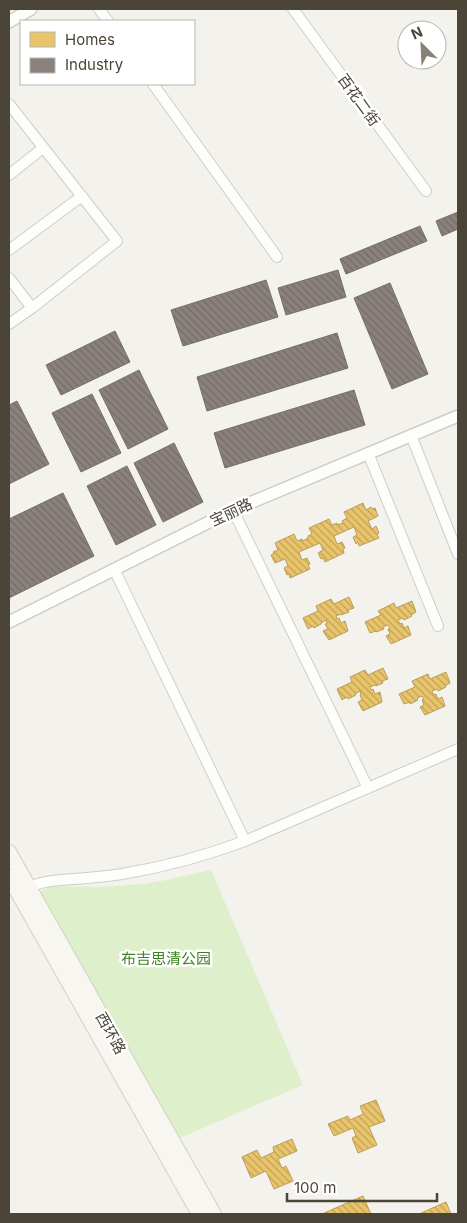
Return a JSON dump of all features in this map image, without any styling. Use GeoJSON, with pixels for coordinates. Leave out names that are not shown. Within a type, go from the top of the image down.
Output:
{"type":"FeatureCollection","features":[{"type":"Feature","properties":{"kind":"main road","name":"西环路"},"geometry":{"type":"LineString","coordinates":[[9,852],[23,890],[199,1214]]}},
{"type":"Feature","properties":{"kind":"main road","name":"西环路"},"geometry":{"type":"LineString","coordinates":[[9,877],[23,890],[214,1214]]}},
{"type":"Feature","properties":{"kind":"street"},"geometry":{"type":"LineString","coordinates":[[13,16],[31,9]]}},
{"type":"Feature","properties":{"kind":"street"},"geometry":{"type":"LineString","coordinates":[[100,9],[107,20]]}},
{"type":"Feature","properties":{"kind":"street","name":"百花二街"},"geometry":{"type":"LineString","coordinates":[[293,9],[426,191]]}},
{"type":"Feature","properties":{"kind":"street"},"geometry":{"type":"LineString","coordinates":[[154,85],[277,257]]}},
{"type":"Feature","properties":{"kind":"street"},"geometry":{"type":"LineString","coordinates":[[9,104],[117,241],[9,324]]}},
{"type":"Feature","properties":{"kind":"street"},"geometry":{"type":"LineString","coordinates":[[9,175],[43,148]]}},
{"type":"Feature","properties":{"kind":"street"},"geometry":{"type":"LineString","coordinates":[[9,250],[82,196]]}},
{"type":"Feature","properties":{"kind":"street"},"geometry":{"type":"LineString","coordinates":[[9,278],[32,308]]}},
{"type":"Feature","properties":{"kind":"street","name":"宝丽路"},"geometry":{"type":"LineString","coordinates":[[9,622],[233,510],[458,416]]}},
{"type":"Feature","properties":{"kind":"street"},"geometry":{"type":"LineString","coordinates":[[411,435],[458,554]]}},
{"type":"Feature","properties":{"kind":"street"},"geometry":{"type":"LineString","coordinates":[[368,453],[438,626]]}},
{"type":"Feature","properties":{"kind":"street"},"geometry":{"type":"LineString","coordinates":[[233,510],[368,788]]}},
{"type":"Feature","properties":{"kind":"street"},"geometry":{"type":"LineString","coordinates":[[114,569],[245,841]]}},
{"type":"Feature","properties":{"kind":"street"},"geometry":{"type":"LineString","coordinates":[[23,890],[55,880],[152,869],[199,857],[245,841],[458,749]]}},
{"type":"Feature","properties":{"kind":"green space","name":"布吉思清公园"},"geometry":{"type":"Polygon","coordinates":[[[211,870],[303,1085],[180,1138],[39,892],[52,886],[98,887],[144,884],[211,870]]]}},
{"type":"Feature","properties":{"kind":"building: Homes"},"geometry":{"type":"Polygon","coordinates":[[[363,503],[366,510],[371,507],[372,509],[375,508],[378,516],[368,521],[372,529],[376,526],[379,538],[359,546],[353,537],[357,535],[354,527],[334,536],[337,544],[342,542],[345,548],[343,549],[344,553],[325,562],[318,553],[323,550],[320,543],[299,552],[302,560],[307,558],[310,569],[290,578],[284,568],[288,566],[285,559],[275,563],[271,555],[278,550],[275,543],[294,534],[297,541],[302,539],[303,541],[312,534],[309,528],[329,519],[332,525],[343,523],[342,521],[347,518],[344,512],[363,503]]]}},
{"type":"Feature","properties":{"kind":"building: Homes"},"geometry":{"type":"Polygon","coordinates":[[[349,597],[354,608],[348,610],[349,612],[336,616],[341,623],[345,621],[348,631],[329,640],[323,631],[328,629],[325,624],[327,624],[326,620],[314,628],[313,626],[308,629],[303,618],[318,611],[316,606],[331,599],[334,604],[349,597]]]}},
{"type":"Feature","properties":{"kind":"building: Homes"},"geometry":{"type":"Polygon","coordinates":[[[412,601],[416,612],[404,620],[403,618],[398,620],[404,628],[408,626],[411,635],[391,644],[386,636],[390,634],[388,625],[383,627],[384,629],[370,633],[365,622],[381,615],[378,611],[394,603],[396,608],[412,601]]]}},
{"type":"Feature","properties":{"kind":"building: Homes"},"geometry":{"type":"Polygon","coordinates":[[[383,668],[388,679],[382,681],[383,683],[370,687],[375,694],[380,692],[382,702],[363,711],[358,702],[362,700],[360,691],[348,699],[347,697],[342,700],[337,689],[352,682],[350,677],[365,670],[368,675],[383,668]]]}},
{"type":"Feature","properties":{"kind":"building: Homes"},"geometry":{"type":"Polygon","coordinates":[[[446,672],[450,683],[438,691],[437,689],[432,691],[438,699],[442,697],[445,706],[425,715],[420,707],[424,705],[422,696],[410,704],[410,702],[404,704],[399,694],[415,687],[412,681],[428,674],[430,679],[446,672]]]}},
{"type":"Feature","properties":{"kind":"building: Homes"},"geometry":{"type":"Polygon","coordinates":[[[376,1100],[385,1121],[369,1127],[377,1145],[358,1153],[352,1138],[356,1136],[353,1128],[334,1136],[328,1124],[348,1116],[350,1120],[363,1114],[360,1106],[376,1100]]]}},
{"type":"Feature","properties":{"kind":"building: Homes"},"geometry":{"type":"Polygon","coordinates":[[[292,1139],[297,1151],[278,1159],[282,1168],[286,1166],[293,1181],[274,1189],[266,1171],[251,1178],[242,1157],[257,1150],[261,1158],[274,1152],[273,1147],[292,1139]]]}},
{"type":"Feature","properties":{"kind":"building: Homes"},"geometry":{"type":"Polygon","coordinates":[[[363,1196],[371,1214],[322,1214],[363,1196]]]}},
{"type":"Feature","properties":{"kind":"building: Homes"},"geometry":{"type":"Polygon","coordinates":[[[446,1202],[451,1214],[419,1214],[446,1202]]]}},
{"type":"Feature","properties":{"kind":"building: Industry"},"geometry":{"type":"Polygon","coordinates":[[[458,212],[458,229],[442,236],[436,221],[458,212]]]}},
{"type":"Feature","properties":{"kind":"building: Industry"},"geometry":{"type":"Polygon","coordinates":[[[420,226],[427,241],[346,274],[340,259],[420,226]]]}},
{"type":"Feature","properties":{"kind":"building: Industry"},"geometry":{"type":"Polygon","coordinates":[[[338,270],[346,297],[286,315],[278,288],[338,270]]]}},
{"type":"Feature","properties":{"kind":"building: Industry"},"geometry":{"type":"Polygon","coordinates":[[[266,280],[278,317],[183,346],[171,310],[266,280]]]}},
{"type":"Feature","properties":{"kind":"building: Industry"},"geometry":{"type":"Polygon","coordinates":[[[390,283],[428,374],[392,389],[354,298],[390,283]]]}},
{"type":"Feature","properties":{"kind":"building: Industry"},"geometry":{"type":"Polygon","coordinates":[[[115,331],[130,362],[61,395],[46,365],[115,331]]]}},
{"type":"Feature","properties":{"kind":"building: Industry"},"geometry":{"type":"Polygon","coordinates":[[[337,333],[348,368],[207,411],[197,377],[337,333]]]}},
{"type":"Feature","properties":{"kind":"building: Industry"},"geometry":{"type":"Polygon","coordinates":[[[139,370],[168,429],[128,449],[99,390],[139,370]]]}},
{"type":"Feature","properties":{"kind":"building: Industry"},"geometry":{"type":"Polygon","coordinates":[[[354,390],[365,425],[225,468],[214,433],[354,390]]]}},
{"type":"Feature","properties":{"kind":"building: Industry"},"geometry":{"type":"Polygon","coordinates":[[[92,394],[121,453],[81,472],[52,413],[92,394]]]}},
{"type":"Feature","properties":{"kind":"building: Industry"},"geometry":{"type":"Polygon","coordinates":[[[17,401],[49,464],[9,484],[9,405],[17,401]]]}},
{"type":"Feature","properties":{"kind":"building: Industry"},"geometry":{"type":"Polygon","coordinates":[[[174,443],[203,502],[163,522],[134,463],[174,443]]]}},
{"type":"Feature","properties":{"kind":"building: Industry"},"geometry":{"type":"Polygon","coordinates":[[[127,466],[156,525],[116,545],[87,486],[127,466]]]}},
{"type":"Feature","properties":{"kind":"building: Industry"},"geometry":{"type":"Polygon","coordinates":[[[63,493],[94,556],[9,598],[9,519],[63,493]]]}}]}
